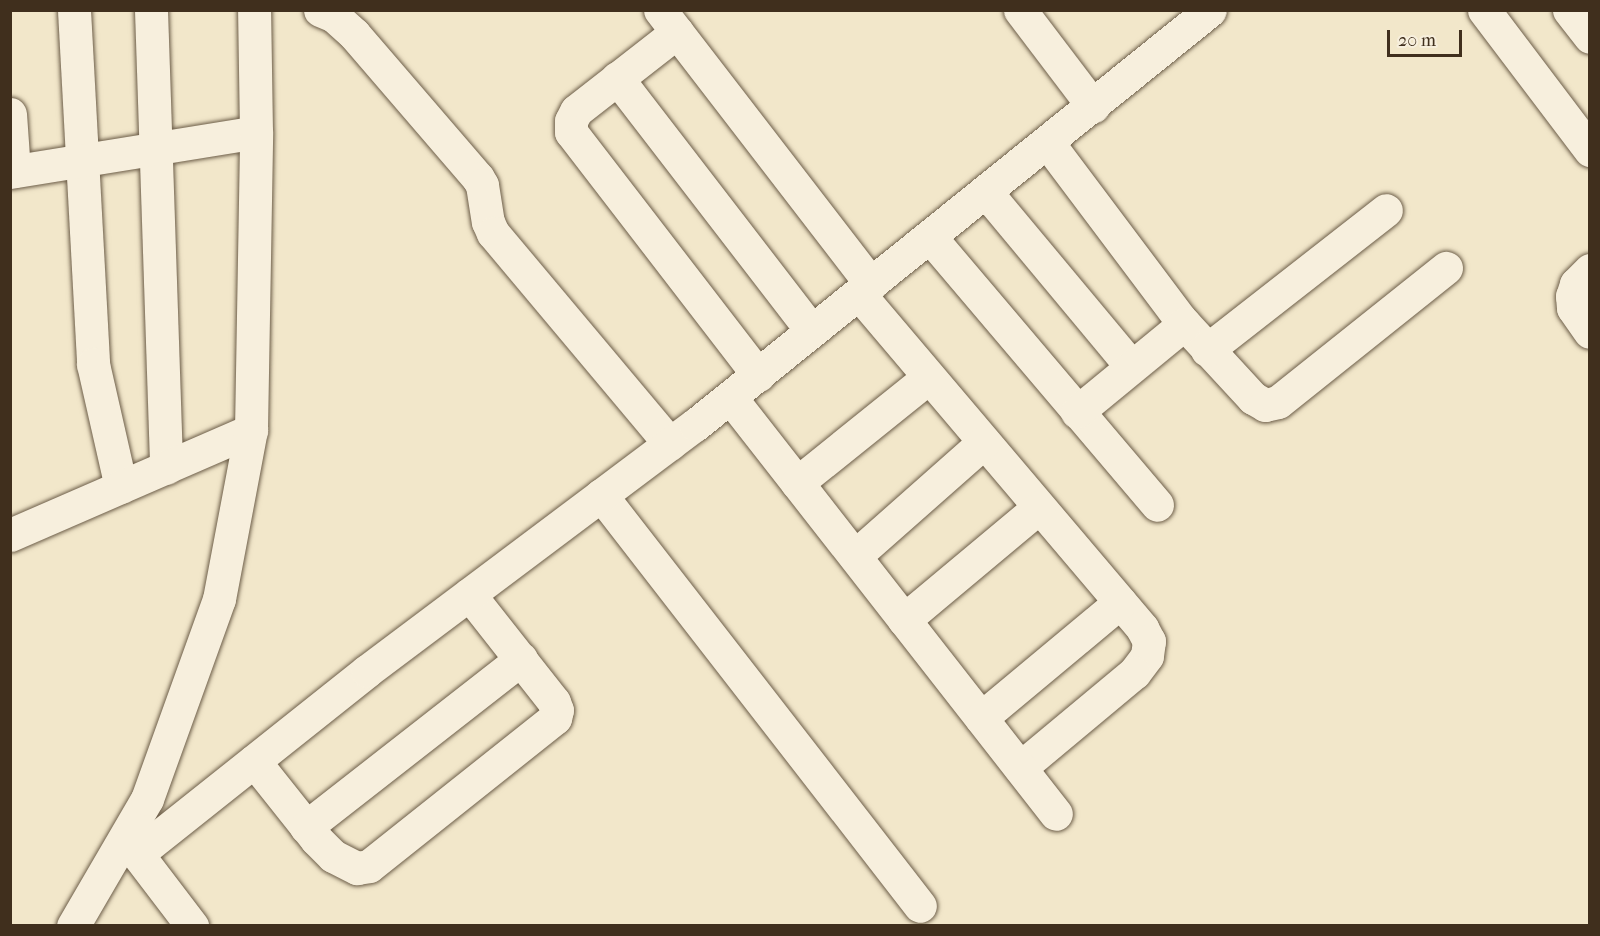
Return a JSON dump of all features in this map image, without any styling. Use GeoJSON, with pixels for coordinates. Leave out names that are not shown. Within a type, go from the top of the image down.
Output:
{"type":"FeatureCollection","features":[{"type":"Feature","properties":{"kind":"street"},"geometry":{"type":"LineString","coordinates":[[74,10],[93,364],[121,487]]}},
{"type":"Feature","properties":{"kind":"street"},"geometry":{"type":"LineString","coordinates":[[151,10],[166,468]]}},
{"type":"Feature","properties":{"kind":"street"},"geometry":{"type":"LineString","coordinates":[[320,10],[334,16],[354,34],[478,178],[482,185],[488,222],[493,233],[670,444]]}},
{"type":"Feature","properties":{"kind":"street"},"geometry":{"type":"LineString","coordinates":[[1020,10],[1093,106]]}},
{"type":"Feature","properties":{"kind":"street"},"geometry":{"type":"LineString","coordinates":[[131,846],[254,761],[469,594],[670,444],[1048,143],[1210,10]]}},
{"type":"Feature","properties":{"kind":"street"},"geometry":{"type":"LineString","coordinates":[[1485,10],[1590,150]]}},
{"type":"Feature","properties":{"kind":"street"},"geometry":{"type":"LineString","coordinates":[[1569,10],[1590,37]]}},
{"type":"Feature","properties":{"kind":"street"},"geometry":{"type":"LineString","coordinates":[[73,926],[131,846],[219,599],[251,430],[259,11]]}},
{"type":"Feature","properties":{"kind":"street"},"geometry":{"type":"LineString","coordinates":[[758,375],[571,132],[571,121],[576,111],[616,78],[668,21],[929,377],[1142,628],[1149,641],[1147,656],[1134,673],[1020,768]]}},
{"type":"Feature","properties":{"kind":"street"},"geometry":{"type":"LineString","coordinates":[[616,78],[812,331]]}},
{"type":"Feature","properties":{"kind":"street"},"geometry":{"type":"LineString","coordinates":[[10,114],[12,172],[256,132]]}},
{"type":"Feature","properties":{"kind":"street"},"geometry":{"type":"LineString","coordinates":[[1048,143],[1184,324],[1253,398],[1265,405],[1278,402],[1446,268]]}},
{"type":"Feature","properties":{"kind":"street"},"geometry":{"type":"LineString","coordinates":[[986,192],[1131,366]]}},
{"type":"Feature","properties":{"kind":"street"},"geometry":{"type":"LineString","coordinates":[[1207,350],[1386,210]]}},
{"type":"Feature","properties":{"kind":"street"},"geometry":{"type":"LineString","coordinates":[[930,237],[1157,505]]}},
{"type":"Feature","properties":{"kind":"street"},"geometry":{"type":"LineString","coordinates":[[1590,270],[1576,284],[1572,296],[1573,308],[1590,332]]}},
{"type":"Feature","properties":{"kind":"street"},"geometry":{"type":"LineString","coordinates":[[1077,412],[1184,324]]}},
{"type":"Feature","properties":{"kind":"street"},"geometry":{"type":"LineString","coordinates":[[797,483],[929,377]]}},
{"type":"Feature","properties":{"kind":"street"},"geometry":{"type":"LineString","coordinates":[[730,397],[1056,814]]}},
{"type":"Feature","properties":{"kind":"street"},"geometry":{"type":"LineString","coordinates":[[10,535],[251,430]]}},
{"type":"Feature","properties":{"kind":"street"},"geometry":{"type":"LineString","coordinates":[[855,556],[984,442]]}},
{"type":"Feature","properties":{"kind":"street"},"geometry":{"type":"LineString","coordinates":[[602,495],[920,906]]}},
{"type":"Feature","properties":{"kind":"street"},"geometry":{"type":"LineString","coordinates":[[904,620],[1039,507]]}},
{"type":"Feature","properties":{"kind":"street"},"geometry":{"type":"LineString","coordinates":[[254,761],[306,827],[333,856],[357,868],[369,866],[555,718],[557,710],[554,702],[469,594]]}},
{"type":"Feature","properties":{"kind":"street"},"geometry":{"type":"LineString","coordinates":[[981,718],[1120,602]]}},
{"type":"Feature","properties":{"kind":"street"},"geometry":{"type":"LineString","coordinates":[[306,827],[520,659]]}},
{"type":"Feature","properties":{"kind":"street"},"geometry":{"type":"LineString","coordinates":[[131,846],[192,926]]}}]}
